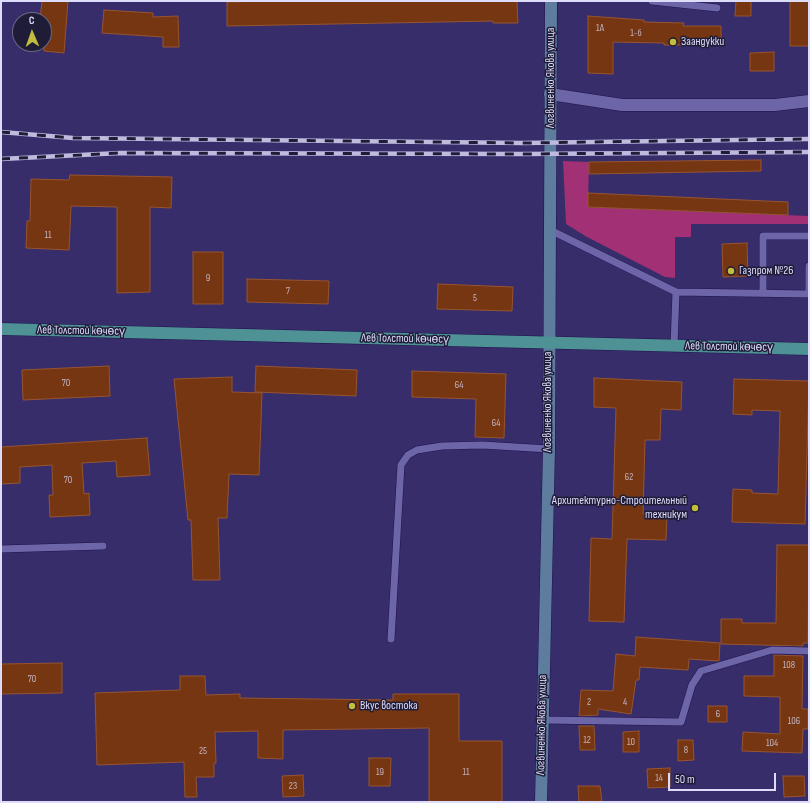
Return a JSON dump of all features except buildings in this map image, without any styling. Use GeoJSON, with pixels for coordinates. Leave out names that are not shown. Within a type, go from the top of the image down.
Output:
{"type":"FeatureCollection","features":[{"type":"Feature","properties":{"kind":"main road","name":"Лев Толстой көчөсү"},"geometry":{"type":"LineString","coordinates":[[1,329],[809,348]]}},
{"type":"Feature","properties":{"kind":"street","name":"Логвиненко Якова улица"},"geometry":{"type":"LineString","coordinates":[[541,802],[549,449],[548,343],[551,1]]}},
{"type":"Feature","properties":{"kind":"street"},"geometry":{"type":"LineString","coordinates":[[550,94],[622,105],[775,105],[809,101]]}},
{"type":"Feature","properties":{"kind":"lane"},"geometry":{"type":"LineString","coordinates":[[652,1],[717,8]]}},
{"type":"Feature","properties":{"kind":"lane"},"geometry":{"type":"LineString","coordinates":[[550,230],[676,292],[809,294],[809,266]]}},
{"type":"Feature","properties":{"kind":"lane"},"geometry":{"type":"LineString","coordinates":[[763,293],[763,236],[809,236]]}},
{"type":"Feature","properties":{"kind":"lane"},"geometry":{"type":"LineString","coordinates":[[674,346],[676,292]]}},
{"type":"Feature","properties":{"kind":"lane"},"geometry":{"type":"LineString","coordinates":[[391,639],[401,465],[408,455],[416,450],[442,446],[482,445],[549,449]]}},
{"type":"Feature","properties":{"kind":"lane"},"geometry":{"type":"LineString","coordinates":[[1,549],[103,546]]}},
{"type":"Feature","properties":{"kind":"lane"},"geometry":{"type":"LineString","coordinates":[[542,720],[681,722],[692,685],[701,671],[772,650],[809,651]]}},
{"type":"Feature","properties":{"kind":"shaded area"},"geometry":{"type":"Polygon","coordinates":[[[563,161],[589,162],[588,207],[809,216],[809,224],[691,224],[691,237],[675,237],[675,278],[665,277],[587,237],[566,224],[563,161]]]}},
{"type":"Feature","properties":{"kind":"railway"},"geometry":{"type":"LineString","coordinates":[[1,132],[73,138],[523,143],[809,139]]}},
{"type":"Feature","properties":{"kind":"railway"},"geometry":{"type":"LineString","coordinates":[[1,159],[120,153],[523,154],[809,152]]}},
{"type":"Feature","properties":{"kind":"place","name":"Заандукки"},"geometry":{"type":"Point","coordinates":[673,42]}},
{"type":"Feature","properties":{"kind":"place","name":"Газпром №26"},"geometry":{"type":"Point","coordinates":[731,271]}},
{"type":"Feature","properties":{"kind":"place","name":"Архитектурно-Строительный техникум"},"geometry":{"type":"Point","coordinates":[695,508]}},
{"type":"Feature","properties":{"kind":"place","name":"Вкус востока"},"geometry":{"type":"Point","coordinates":[352,706]}}]}
